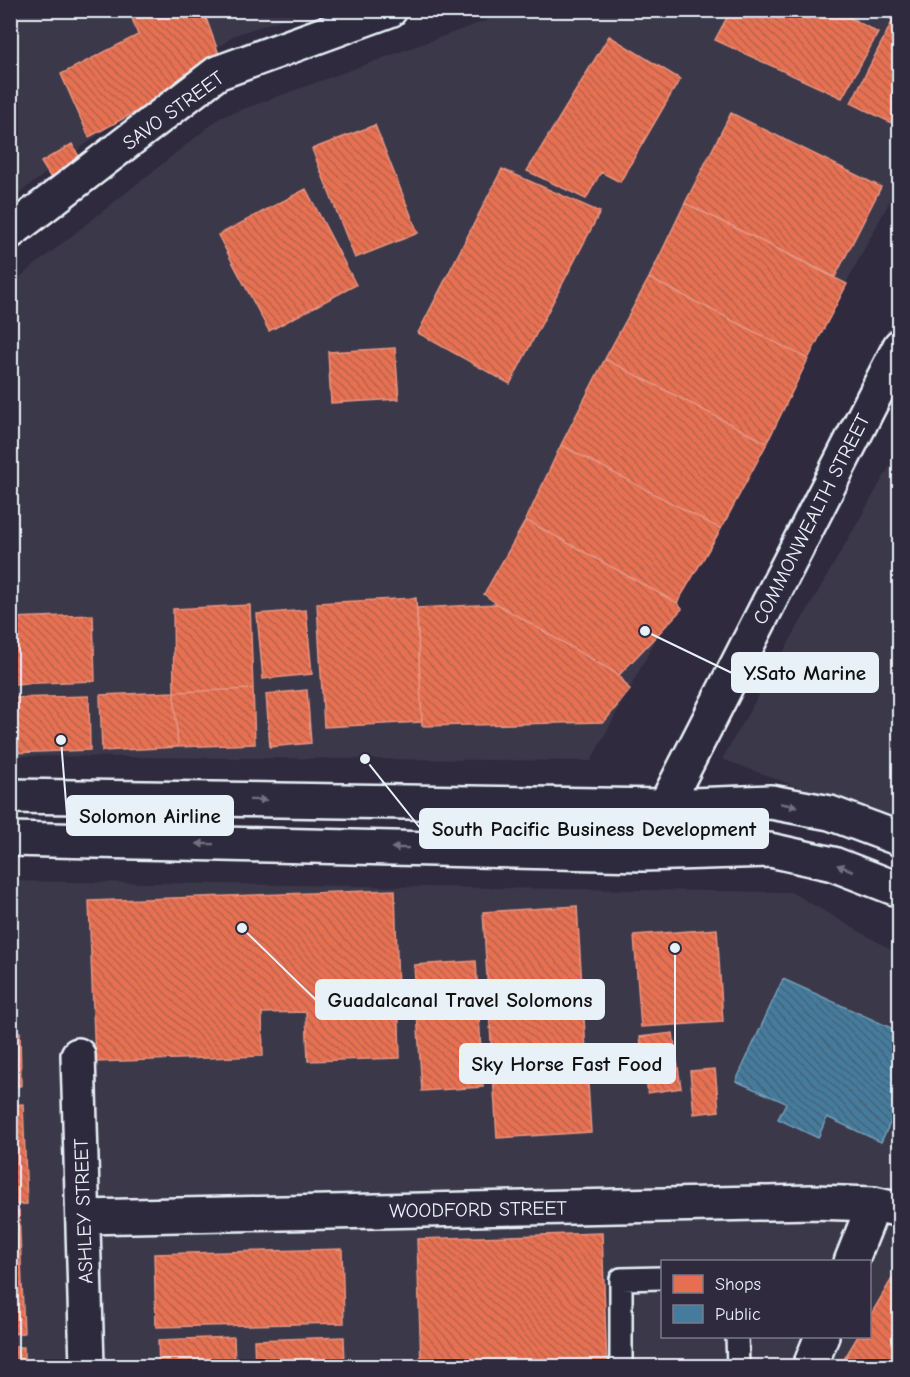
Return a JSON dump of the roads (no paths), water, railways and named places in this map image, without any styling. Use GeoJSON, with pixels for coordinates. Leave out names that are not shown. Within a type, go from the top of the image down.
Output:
{"type":"FeatureCollection","features":[{"type":"Feature","properties":{"kind":"street","name":"SAVO STREET"},"geometry":{"type":"LineString","coordinates":[[10,232],[217,73],[390,10]]}},
{"type":"Feature","properties":{"kind":"street","name":"COMMONWEALTH STREET"},"geometry":{"type":"LineString","coordinates":[[643,854],[665,806],[900,346]]}},
{"type":"Feature","properties":{"kind":"street"},"geometry":{"type":"LineString","coordinates":[[10,796],[665,806],[771,802],[830,813],[900,839]]}},
{"type":"Feature","properties":{"kind":"street"},"geometry":{"type":"LineString","coordinates":[[10,839],[643,854],[770,850],[833,864],[900,890]]}},
{"type":"Feature","properties":{"kind":"street","name":"ASHLEY STREET"},"geometry":{"type":"LineString","coordinates":[[78,1055],[87,1366]]}},
{"type":"Feature","properties":{"kind":"street","name":"WOODFORD STREET"},"geometry":{"type":"LineString","coordinates":[[83,1217],[801,1203],[886,1207]]}},
{"type":"Feature","properties":{"kind":"street"},"geometry":{"type":"LineString","coordinates":[[852,1260],[886,1207]]}},
{"type":"Feature","properties":{"kind":"street"},"geometry":{"type":"LineString","coordinates":[[810,1366],[821,1338]]}},
{"type":"Feature","properties":{"kind":"lane"},"geometry":{"type":"LineString","coordinates":[[621,1366],[621,1279],[661,1278]]}},
{"type":"Feature","properties":{"kind":"lane"},"geometry":{"type":"LineString","coordinates":[[737,1338],[738,1366]]}},
{"type":"Feature","properties":{"kind":"place","name":"Y.Sato Marine"},"geometry":{"type":"Point","coordinates":[645,631]}},
{"type":"Feature","properties":{"kind":"place","name":"Solomon Airline"},"geometry":{"type":"Point","coordinates":[61,740]}},
{"type":"Feature","properties":{"kind":"place","name":"South Pacific Business Development"},"geometry":{"type":"Point","coordinates":[365,759]}},
{"type":"Feature","properties":{"kind":"place","name":"Guadalcanal Travel Solomons"},"geometry":{"type":"Point","coordinates":[242,928]}},
{"type":"Feature","properties":{"kind":"place","name":"Sky Horse Fast Food"},"geometry":{"type":"Point","coordinates":[675,948]}}]}
